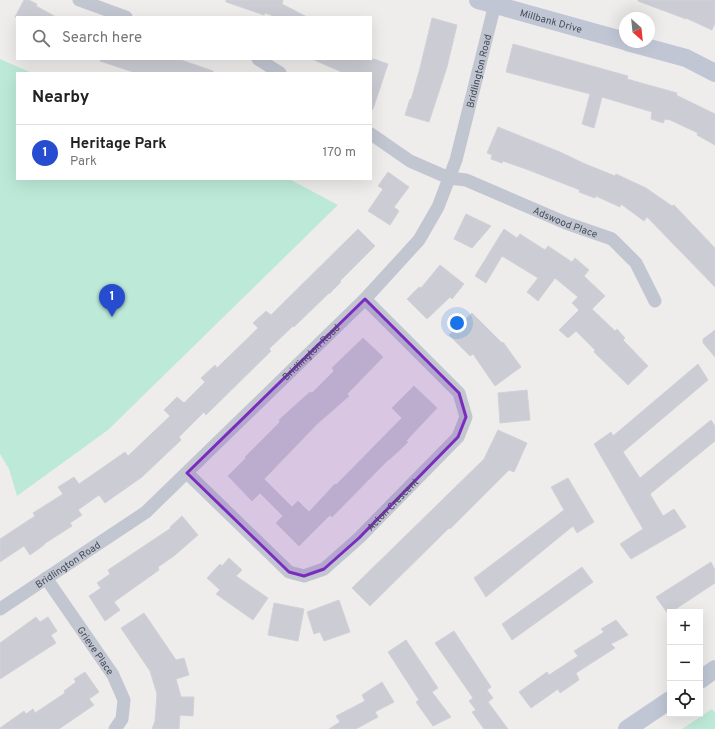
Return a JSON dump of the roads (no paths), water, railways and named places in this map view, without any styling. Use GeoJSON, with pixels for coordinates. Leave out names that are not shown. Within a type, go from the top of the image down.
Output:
{"type":"FeatureCollection","features":[{"type":"Feature","properties":{"kind":"street"},"geometry":{"type":"LineString","coordinates":[[79,0],[123,16]]}},
{"type":"Feature","properties":{"kind":"street","name":"Millbank Drive"},"geometry":{"type":"LineString","coordinates":[[489,2],[619,40]]}},
{"type":"Feature","properties":{"kind":"street","name":"Bridlington Road"},"geometry":{"type":"LineString","coordinates":[[0,609],[146,512],[365,299],[419,240],[438,207],[456,160],[489,2]]}},
{"type":"Feature","properties":{"kind":"street","name":"Millbank Drive"},"geometry":{"type":"LineString","coordinates":[[648,48],[686,58],[715,73]]}},
{"type":"Feature","properties":{"kind":"street"},"geometry":{"type":"LineString","coordinates":[[260,60],[278,72]]}},
{"type":"Feature","properties":{"kind":"street","name":"Adswood Place"},"geometry":{"type":"LineString","coordinates":[[372,135],[410,161],[449,178],[466,180],[566,223],[612,239],[636,263],[655,301]]}},
{"type":"Feature","properties":{"kind":"street","name":"Acton Crescent"},"geometry":{"type":"LineString","coordinates":[[187,473],[289,572],[304,576],[324,569],[359,538],[458,438],[466,417],[459,393],[365,299]]}},
{"type":"Feature","properties":{"kind":"street","name":"Grieve Place"},"geometry":{"type":"LineString","coordinates":[[46,578],[113,675],[124,700],[122,719],[115,729]]}},
{"type":"Feature","properties":{"kind":"street"},"geometry":{"type":"LineString","coordinates":[[703,678],[715,669]]}},
{"type":"Feature","properties":{"kind":"street"},"geometry":{"type":"LineString","coordinates":[[627,729],[667,702]]}},
{"type":"Feature","properties":{"kind":"place","name":"Heritage Park"},"geometry":{"type":"Point","coordinates":[112,317]}}]}
